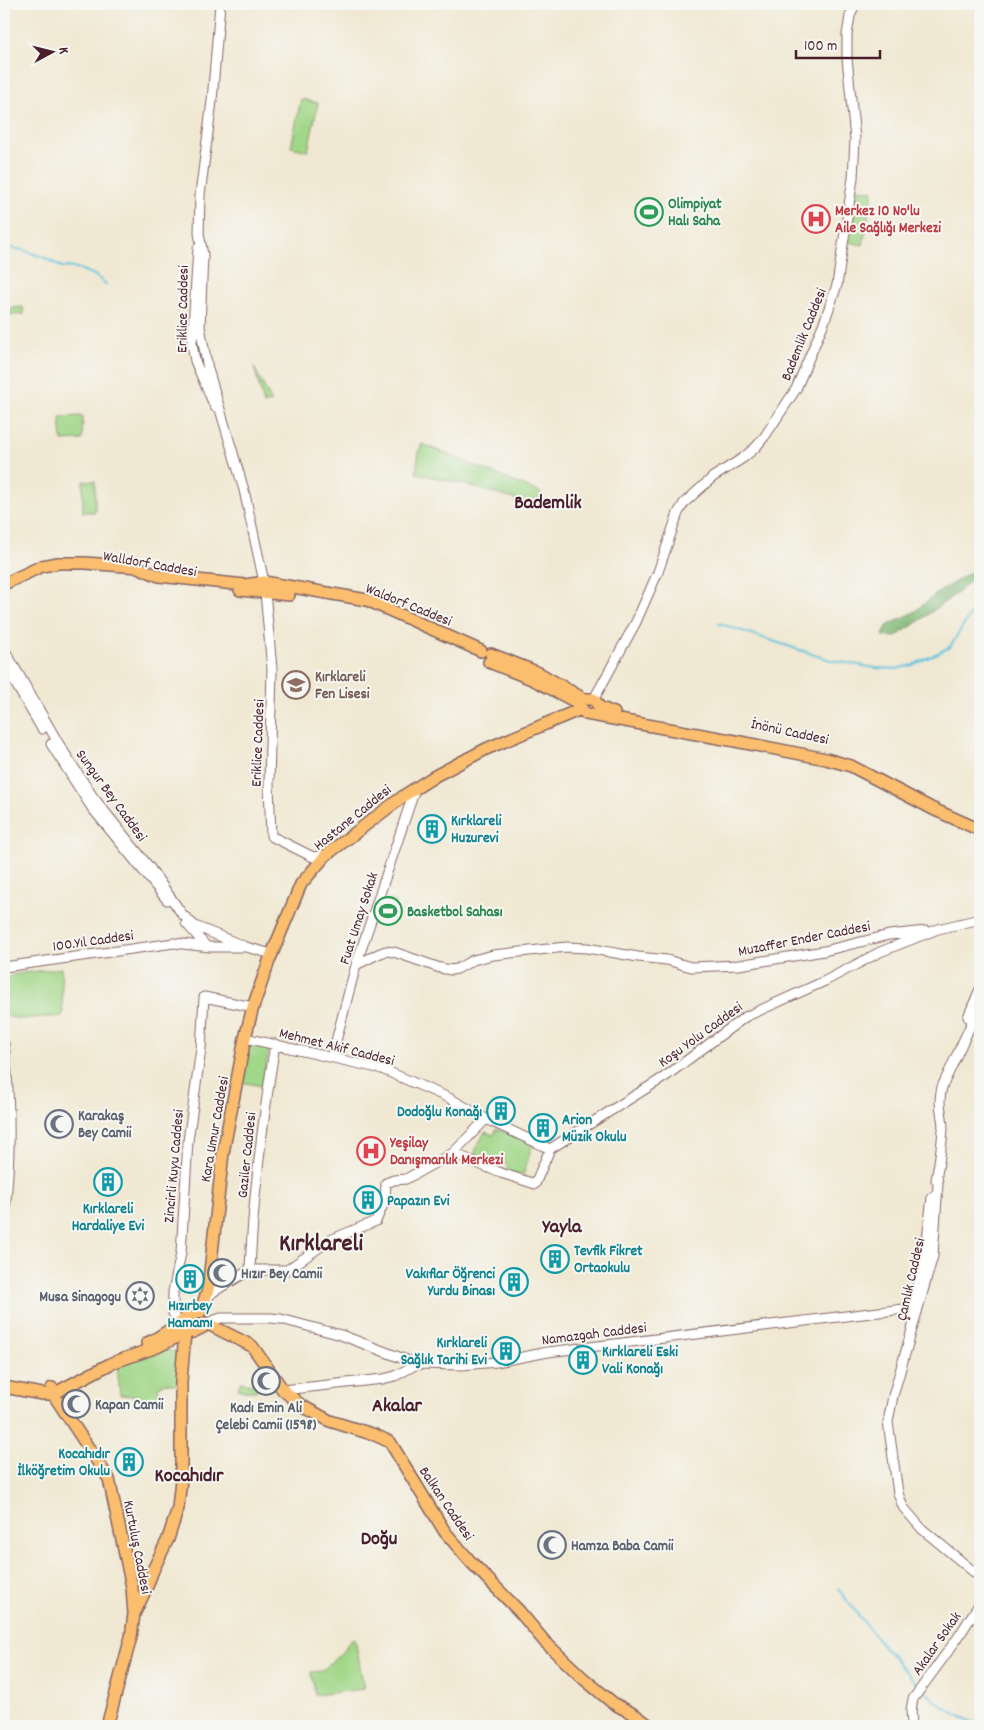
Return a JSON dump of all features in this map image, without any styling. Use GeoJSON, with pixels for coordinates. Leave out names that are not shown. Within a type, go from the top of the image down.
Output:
{"type":"FeatureCollection","features":[{"type":"Feature","properties":{"kind":"main road","name":"Walldorf Caddesi"},"geometry":{"type":"LineString","coordinates":[[4,584],[42,566],[58,563],[85,563],[138,567],[159,576],[267,587]]}},
{"type":"Feature","properties":{"kind":"main road","name":"Walldorf Caddesi"},"geometry":{"type":"LineString","coordinates":[[4,591],[45,570],[64,567],[133,572],[152,580],[196,586],[267,587]]}},
{"type":"Feature","properties":{"kind":"main road","name":"Waldorf Caddesi"},"geometry":{"type":"LineString","coordinates":[[267,587],[361,605],[485,656],[576,702],[589,706]]}},
{"type":"Feature","properties":{"kind":"main road"},"geometry":{"type":"LineString","coordinates":[[415,789],[435,776],[486,749],[589,706]]}},
{"type":"Feature","properties":{"kind":"main road","name":"İnönü Caddesi"},"geometry":{"type":"LineString","coordinates":[[589,706],[608,712],[737,735],[845,758],[980,824]]}},
{"type":"Feature","properties":{"kind":"main road","name":"İnönü Caddesi"},"geometry":{"type":"LineString","coordinates":[[589,706],[730,740],[826,759],[851,766],[933,809],[980,830]]}},
{"type":"Feature","properties":{"kind":"main road","name":"Hastane Caddesi"},"geometry":{"type":"LineString","coordinates":[[272,954],[301,884],[326,855],[415,789]]}},
{"type":"Feature","properties":{"kind":"main road","name":"Kara Umur Caddesi"},"geometry":{"type":"LineString","coordinates":[[200,1312],[208,1290],[223,1153],[245,1038],[253,1008],[272,954]]}},
{"type":"Feature","properties":{"kind":"main road"},"geometry":{"type":"LineString","coordinates":[[134,1614],[146,1589],[152,1570],[168,1539],[178,1508],[181,1479],[182,1328],[188,1316],[200,1312],[206,1316],[206,1323],[203,1327],[193,1332],[182,1328]]}},
{"type":"Feature","properties":{"kind":"main road","name":"Balkan Caddesi"},"geometry":{"type":"LineString","coordinates":[[206,1323],[252,1346],[283,1390],[302,1406],[330,1421],[390,1442],[445,1532],[470,1561],[519,1611],[542,1639],[584,1679],[613,1703],[650,1726]]}},
{"type":"Feature","properties":{"kind":"main road"},"geometry":{"type":"LineString","coordinates":[[4,1387],[42,1394],[53,1391],[112,1363],[157,1347],[182,1328]]}},
{"type":"Feature","properties":{"kind":"main road"},"geometry":{"type":"LineString","coordinates":[[4,1380],[53,1391]]}},
{"type":"Feature","properties":{"kind":"main road","name":"Kurtuluş Caddesi"},"geometry":{"type":"LineString","coordinates":[[53,1391],[109,1478],[132,1587],[134,1614],[131,1637],[108,1726]]}},
{"type":"Feature","properties":{"kind":"street","name":"Eriklice Caddesi"},"geometry":{"type":"LineString","coordinates":[[220,4],[215,71],[200,195],[199,233],[203,255],[201,334],[224,428],[244,490],[267,587],[272,669],[268,805],[271,836],[312,857],[326,855]]}},
{"type":"Feature","properties":{"kind":"street","name":"Bademlik Caddesi"},"geometry":{"type":"LineString","coordinates":[[589,706],[636,622],[658,572],[678,513],[684,503],[713,477],[743,458],[765,436],[796,389],[832,302],[844,247],[854,162],[854,118],[847,58],[847,35],[850,16],[855,4]]}},
{"type":"Feature","properties":{"kind":"street","name":"Eriklice Caddesi"},"geometry":{"type":"LineString","coordinates":[[200,245],[197,249],[192,344],[195,361],[224,428]]}},
{"type":"Feature","properties":{"kind":"street","name":"Sungur Bey Caddesi"},"geometry":{"type":"LineString","coordinates":[[4,649],[60,746],[93,797],[150,868],[182,914],[195,926],[220,936]]}},
{"type":"Feature","properties":{"kind":"street","name":"Sungur Bey Caddesi"},"geometry":{"type":"LineString","coordinates":[[4,664],[92,808],[140,869],[205,945]]}},
{"type":"Feature","properties":{"kind":"street","name":"Fuat Umay Sokak"},"geometry":{"type":"LineString","coordinates":[[332,1056],[356,965],[415,789]]}},
{"type":"Feature","properties":{"kind":"street","name":"Koşu Yolu Caddesi"},"geometry":{"type":"LineString","coordinates":[[550,1149],[666,1076],[746,1016],[825,981],[880,952],[938,930],[980,919]]}},
{"type":"Feature","properties":{"kind":"street","name":"Koşu Yolu Caddesi"},"geometry":{"type":"LineString","coordinates":[[952,926],[980,925]]}},
{"type":"Feature","properties":{"kind":"street","name":"Muzaffer Ender Caddesi"},"geometry":{"type":"LineString","coordinates":[[356,965],[386,952],[394,952],[451,970],[473,960],[493,956],[566,948],[587,948],[667,960],[691,967],[739,965],[824,951],[889,935],[938,930]]}},
{"type":"Feature","properties":{"kind":"street"},"geometry":{"type":"LineString","coordinates":[[185,944],[195,934]]}},
{"type":"Feature","properties":{"kind":"street"},"geometry":{"type":"LineString","coordinates":[[216,946],[220,936]]}},
{"type":"Feature","properties":{"kind":"street","name":"100.Yıl Caddesi"},"geometry":{"type":"LineString","coordinates":[[220,936],[246,947],[272,954]]}},
{"type":"Feature","properties":{"kind":"street","name":"100.Yıl Caddesi"},"geometry":{"type":"LineString","coordinates":[[4,966],[174,943],[210,947],[246,947]]}},
{"type":"Feature","properties":{"kind":"street","name":"Çamlık Caddesi"},"geometry":{"type":"LineString","coordinates":[[942,1087],[941,1079],[980,989]]}},
{"type":"Feature","properties":{"kind":"street","name":"Zincirli Kuyu Caddesi"},"geometry":{"type":"LineString","coordinates":[[182,1328],[173,1313],[173,1292],[181,1253],[188,1141],[201,1049],[204,997],[253,1008]]}},
{"type":"Feature","properties":{"kind":"street","name":"Çamlık Caddesi"},"geometry":{"type":"LineString","coordinates":[[904,1358],[912,1308],[925,1257],[930,1204],[937,1175],[942,1129],[939,1104],[942,1087],[980,1004]]}},
{"type":"Feature","properties":{"kind":"street","name":"Mehmet Akif Caddesi"},"geometry":{"type":"LineString","coordinates":[[245,1038],[332,1056],[382,1069],[449,1098],[486,1119],[550,1149]]}},
{"type":"Feature","properties":{"kind":"street"},"geometry":{"type":"LineString","coordinates":[[4,1044],[10,1138],[4,1219]]}},
{"type":"Feature","properties":{"kind":"street","name":"Gaziler Caddesi"},"geometry":{"type":"LineString","coordinates":[[250,1270],[257,1175],[266,1093],[275,1044]]}},
{"type":"Feature","properties":{"kind":"street"},"geometry":{"type":"LineString","coordinates":[[200,1312],[208,1296],[250,1270],[287,1270],[330,1240],[376,1221],[385,1200],[386,1183],[406,1179],[453,1153],[486,1119]]}},
{"type":"Feature","properties":{"kind":"street"},"geometry":{"type":"LineString","coordinates":[[453,1153],[501,1173],[535,1184],[550,1149]]}},
{"type":"Feature","properties":{"kind":"street","name":"Çamlık Caddesi"},"geometry":{"type":"LineString","coordinates":[[937,1175],[938,1184],[932,1256],[888,1416],[898,1494],[903,1507],[922,1529],[980,1577]]}},
{"type":"Feature","properties":{"kind":"street","name":"Namazgah Caddesi"},"geometry":{"type":"LineString","coordinates":[[283,1390],[383,1379],[395,1376],[417,1364],[462,1365],[497,1362],[541,1353],[912,1308]]}},
{"type":"Feature","properties":{"kind":"street"},"geometry":{"type":"LineString","coordinates":[[206,1323],[221,1318],[271,1318],[341,1335],[417,1364]]}},
{"type":"Feature","properties":{"kind":"street","name":"Akalar Sokak"},"geometry":{"type":"LineString","coordinates":[[912,1726],[911,1710],[915,1695],[980,1603]]}},
{"type":"Feature","properties":{"kind":"green space"},"geometry":{"type":"Polygon","coordinates":[[[301,99],[318,103],[308,151],[291,147],[301,99]]]}},
{"type":"Feature","properties":{"kind":"green space"},"geometry":{"type":"Polygon","coordinates":[[[858,189],[873,191],[863,245],[849,242],[858,189]]]}},
{"type":"Feature","properties":{"kind":"green space"},"geometry":{"type":"Polygon","coordinates":[[[23,307],[24,314],[11,315],[10,308],[23,307]]]}},
{"type":"Feature","properties":{"kind":"green space"},"geometry":{"type":"Polygon","coordinates":[[[254,367],[272,402],[264,404],[254,367]]]}},
{"type":"Feature","properties":{"kind":"green space"},"geometry":{"type":"Polygon","coordinates":[[[83,416],[82,440],[62,441],[60,417],[83,416]]]}},
{"type":"Feature","properties":{"kind":"green space"},"geometry":{"type":"Polygon","coordinates":[[[422,444],[541,493],[537,506],[467,485],[416,473],[419,451],[422,444]]]}},
{"type":"Feature","properties":{"kind":"green space"},"geometry":{"type":"Polygon","coordinates":[[[83,481],[95,481],[95,512],[83,512],[83,481]]]}},
{"type":"Feature","properties":{"kind":"green space"},"geometry":{"type":"Polygon","coordinates":[[[980,566],[980,572],[957,593],[922,619],[895,637],[883,636],[887,626],[914,612],[936,594],[980,566]]]}},
{"type":"Feature","properties":{"kind":"green space","name":"Basketbol Sahası"},"geometry":{"type":"Polygon","coordinates":[[[386,899],[396,902],[390,922],[380,919],[386,899]]]}},
{"type":"Feature","properties":{"kind":"green space"},"geometry":{"type":"Polygon","coordinates":[[[61,968],[63,1016],[18,1019],[7,1016],[4,1010],[7,978],[15,974],[61,968]]]}},
{"type":"Feature","properties":{"kind":"green space"},"geometry":{"type":"Polygon","coordinates":[[[249,1045],[269,1049],[262,1086],[241,1082],[249,1045]]]}},
{"type":"Feature","properties":{"kind":"green space"},"geometry":{"type":"Polygon","coordinates":[[[496,1129],[533,1143],[523,1176],[507,1171],[508,1166],[497,1162],[496,1166],[474,1158],[476,1148],[485,1132],[494,1135],[496,1129]]]}},
{"type":"Feature","properties":{"kind":"green space"},"geometry":{"type":"Polygon","coordinates":[[[166,1349],[179,1354],[177,1385],[165,1383],[158,1387],[160,1398],[145,1400],[136,1396],[120,1395],[117,1366],[166,1349]]]}},
{"type":"Feature","properties":{"kind":"green space"},"geometry":{"type":"Polygon","coordinates":[[[241,1382],[257,1385],[256,1391],[238,1389],[241,1382]]]}},
{"type":"Feature","properties":{"kind":"green space"},"geometry":{"type":"Polygon","coordinates":[[[355,1638],[364,1689],[315,1695],[311,1672],[322,1671],[343,1651],[350,1640],[355,1638]]]}},
{"type":"Feature","properties":{"kind":"waterway"},"geometry":{"type":"LineString","coordinates":[[4,247],[23,250],[62,267],[77,268],[94,275],[106,284]]}},
{"type":"Feature","properties":{"kind":"waterway"},"geometry":{"type":"LineString","coordinates":[[718,623],[830,660],[875,668],[896,669],[913,665],[950,647],[980,599]]}},
{"type":"Feature","properties":{"kind":"waterway"},"geometry":{"type":"LineString","coordinates":[[838,1589],[878,1640],[920,1687]]}},
{"type":"Feature","properties":{"kind":"waterway"},"geometry":{"type":"LineString","coordinates":[[923,1690],[943,1707],[980,1726]]}},
{"type":"Feature","properties":{"kind":"place","name":"Olimpiyat Halı Saha"},"geometry":{"type":"Point","coordinates":[649,212]}},
{"type":"Feature","properties":{"kind":"place","name":"Merkez 10 No'lu Aile Sağlığı Merkezi"},"geometry":{"type":"Point","coordinates":[816,219]}},
{"type":"Feature","properties":{"kind":"place","name":"Kırklareli Fen Lisesi"},"geometry":{"type":"Point","coordinates":[296,685]}},
{"type":"Feature","properties":{"kind":"place","name":"Kırklareli Huzurevi"},"geometry":{"type":"Point","coordinates":[432,829]}},
{"type":"Feature","properties":{"kind":"place","name":"Basketbol Sahası"},"geometry":{"type":"Point","coordinates":[388,911]}},
{"type":"Feature","properties":{"kind":"place","name":"Dodoğlu Konağı"},"geometry":{"type":"Point","coordinates":[501,1111]}},
{"type":"Feature","properties":{"kind":"place","name":"Karakaş Bey Camii"},"geometry":{"type":"Point","coordinates":[59,1124]}},
{"type":"Feature","properties":{"kind":"place","name":"Arion Müzik Okulu"},"geometry":{"type":"Point","coordinates":[543,1128]}},
{"type":"Feature","properties":{"kind":"place","name":"Yeşilay Danışmanlık Merkezi"},"geometry":{"type":"Point","coordinates":[371,1151]}},
{"type":"Feature","properties":{"kind":"place","name":"Kırklareli Hardaliye Evi"},"geometry":{"type":"Point","coordinates":[108,1182]}},
{"type":"Feature","properties":{"kind":"place","name":"Papazın Evi"},"geometry":{"type":"Point","coordinates":[368,1200]}},
{"type":"Feature","properties":{"kind":"place","name":"Tevfik Fikret Ortaokulu"},"geometry":{"type":"Point","coordinates":[555,1259]}},
{"type":"Feature","properties":{"kind":"place","name":"Hızır Bey Camii"},"geometry":{"type":"Point","coordinates":[222,1273]}},
{"type":"Feature","properties":{"kind":"place","name":"Hızırbey Hamamı"},"geometry":{"type":"Point","coordinates":[190,1279]}},
{"type":"Feature","properties":{"kind":"place","name":"Vakıflar Öğrenci Yurdu Binası"},"geometry":{"type":"Point","coordinates":[514,1282]}},
{"type":"Feature","properties":{"kind":"place","name":"Musa Sinagogu"},"geometry":{"type":"Point","coordinates":[140,1296]}},
{"type":"Feature","properties":{"kind":"place","name":"Kırklareli Sağlık Tarihi Evi"},"geometry":{"type":"Point","coordinates":[506,1351]}},
{"type":"Feature","properties":{"kind":"place","name":"Kırklareli Eski Vali Konağı"},"geometry":{"type":"Point","coordinates":[583,1360]}},
{"type":"Feature","properties":{"kind":"place","name":"Kadı Emin Ali Çelebi Camii (1598)"},"geometry":{"type":"Point","coordinates":[266,1381]}},
{"type":"Feature","properties":{"kind":"place","name":"Kapan Camii"},"geometry":{"type":"Point","coordinates":[76,1404]}},
{"type":"Feature","properties":{"kind":"place","name":"Kocahıdır İlköğretim Okulu"},"geometry":{"type":"Point","coordinates":[129,1462]}},
{"type":"Feature","properties":{"kind":"place","name":"Hamza Baba Camii"},"geometry":{"type":"Point","coordinates":[552,1545]}},
{"type":"Feature","properties":{"kind":"district","name":"Bademlik"},"geometry":{"type":"Point","coordinates":[548,501]}},
{"type":"Feature","properties":{"kind":"district","name":"Yayla"},"geometry":{"type":"Point","coordinates":[562,1225]}},
{"type":"Feature","properties":{"kind":"district","name":"Kırklareli"},"geometry":{"type":"Point","coordinates":[321,1241]}},
{"type":"Feature","properties":{"kind":"district","name":"Akalar"},"geometry":{"type":"Point","coordinates":[397,1404]}},
{"type":"Feature","properties":{"kind":"district","name":"Kocahıdır"},"geometry":{"type":"Point","coordinates":[189,1474]}},
{"type":"Feature","properties":{"kind":"district","name":"Doğu"},"geometry":{"type":"Point","coordinates":[379,1537]}}]}
